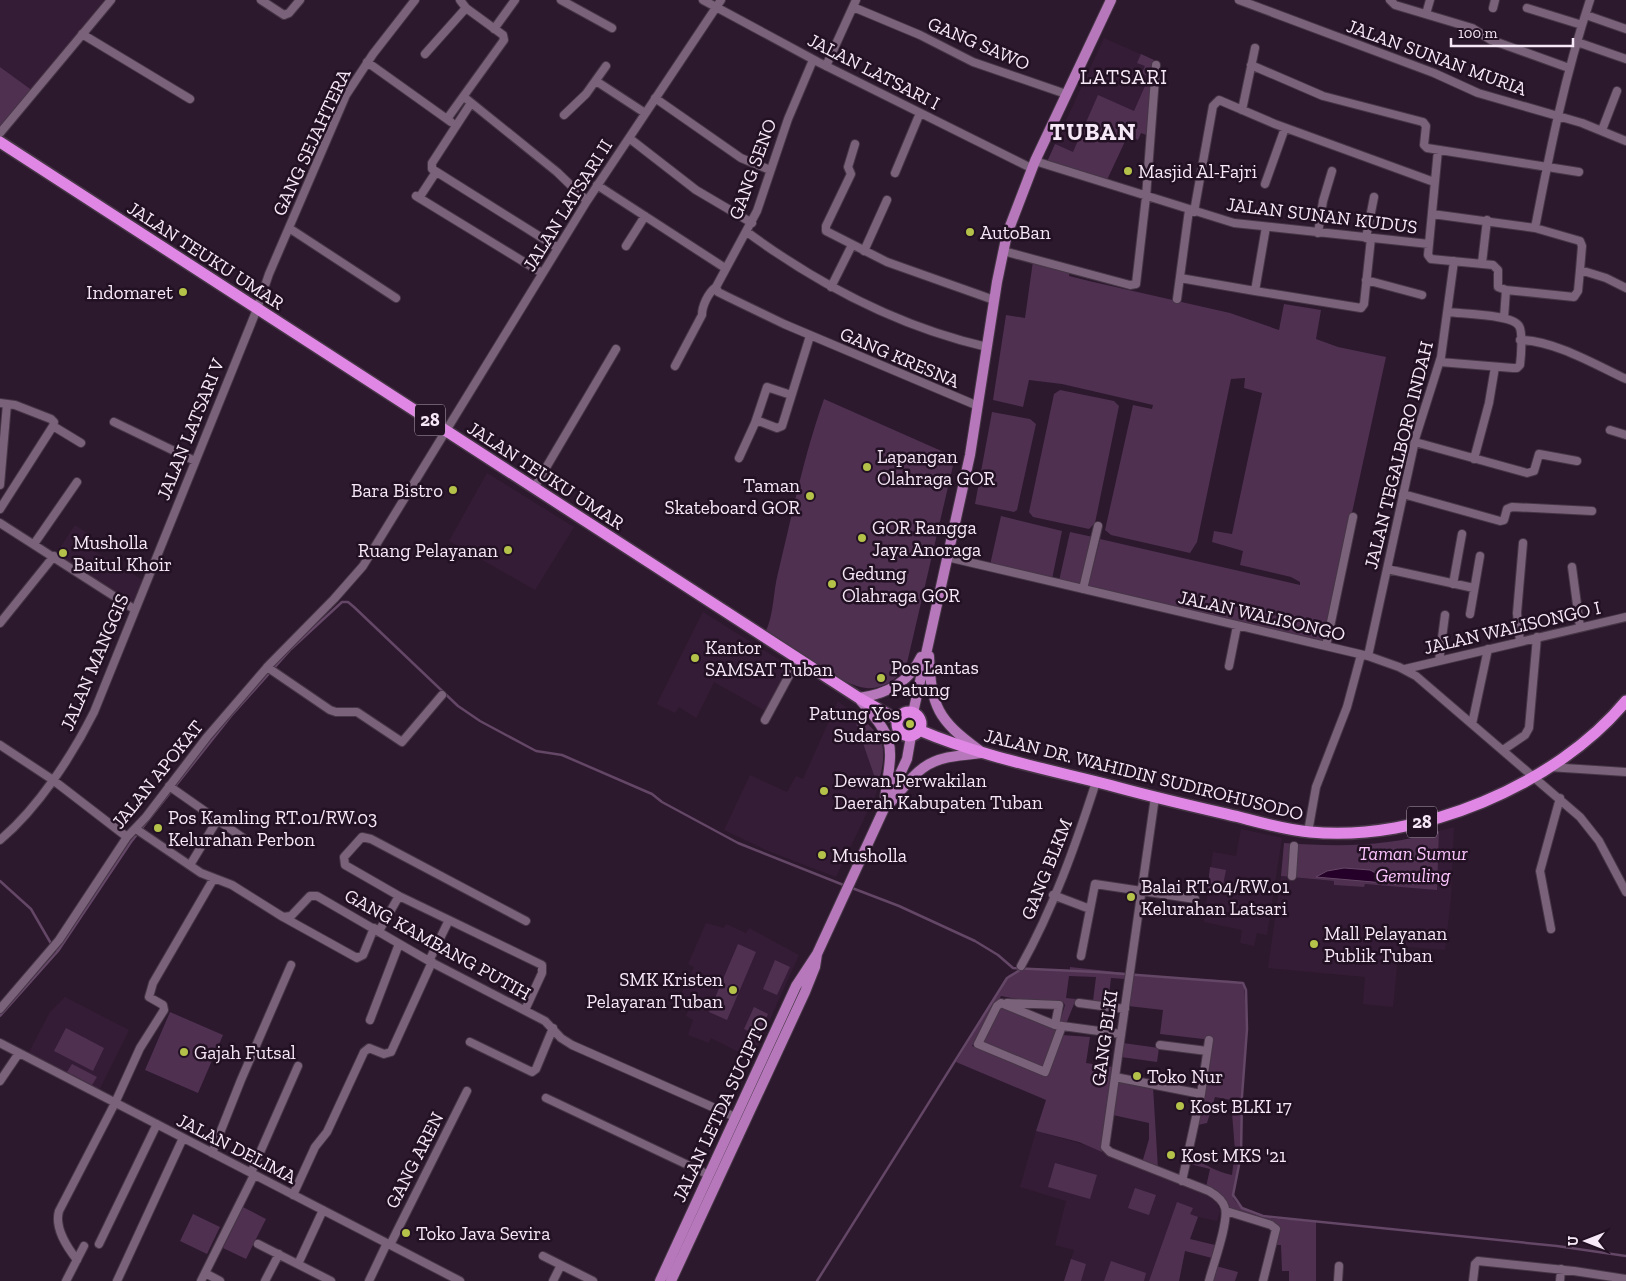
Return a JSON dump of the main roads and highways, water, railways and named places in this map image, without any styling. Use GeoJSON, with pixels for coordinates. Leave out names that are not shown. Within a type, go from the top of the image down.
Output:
{"type":"FeatureCollection","features":[{"type":"Feature","properties":{"kind":"highway","name":"JALAN TEUKU UMAR"},"geometry":{"type":"LineString","coordinates":[[0,142],[859,698],[898,720]]}},
{"type":"Feature","properties":{"kind":"highway","name":"JALAN DR. WAHIDIN SUDIROHUSODO"},"geometry":{"type":"LineString","coordinates":[[915,733],[984,753],[1155,797],[1308,832],[1361,832],[1423,822],[1475,806],[1549,767],[1577,747],[1626,701]]}},
{"type":"Feature","properties":{"kind":"highway"},"geometry":{"type":"LineString","coordinates":[[898,720],[902,714],[913,713],[920,720],[915,733]]}},
{"type":"Feature","properties":{"kind":"highway","name":"28"},"geometry":{"type":"LineString","coordinates":[[898,720],[900,732],[915,733]]}},
{"type":"Feature","properties":{"kind":"main road"},"geometry":{"type":"LineString","coordinates":[[913,713],[978,406],[1003,251],[1014,211],[1033,164],[1111,0]]}},
{"type":"Feature","properties":{"kind":"main road"},"geometry":{"type":"LineString","coordinates":[[884,809],[891,748],[879,722],[859,698],[884,693],[908,677],[928,642]]}},
{"type":"Feature","properties":{"kind":"main road"},"geometry":{"type":"LineString","coordinates":[[928,642],[931,688],[937,709],[954,732],[984,753]]}},
{"type":"Feature","properties":{"kind":"main road","name":"JALAN LETDA SUCIPTO"},"geometry":{"type":"LineString","coordinates":[[671,1281],[807,987],[815,967],[817,954],[907,759],[915,733]]}},
{"type":"Feature","properties":{"kind":"main road"},"geometry":{"type":"LineString","coordinates":[[884,809],[918,772],[927,765],[943,758],[984,753]]}},
{"type":"Feature","properties":{"kind":"main road","name":"JALAN LETDA SUCIPTO"},"geometry":{"type":"LineString","coordinates":[[660,1281],[796,986],[817,954]]}},
{"type":"Feature","properties":{"kind":"waterway"},"geometry":{"type":"LineString","coordinates":[[0,1016],[58,951],[131,842],[231,716],[291,649],[342,602],[348,602],[354,607],[458,706],[480,721],[536,751],[562,755],[652,794],[662,802],[738,843],[846,886]]}},
{"type":"Feature","properties":{"kind":"waterway"},"geometry":{"type":"LineString","coordinates":[[0,881],[31,909],[53,947],[58,951]]}},
{"type":"Feature","properties":{"kind":"waterway"},"geometry":{"type":"LineString","coordinates":[[852,888],[899,906],[975,941],[998,955],[1013,968],[1098,972],[1243,983],[1246,990],[1247,1029],[1242,1096],[1241,1155],[1233,1195],[1242,1208],[1263,1216],[1557,1246],[1626,1256]]}},
{"type":"Feature","properties":{"kind":"waterway"},"geometry":{"type":"LineString","coordinates":[[817,1281],[1007,978],[1020,970]]}},
{"type":"Feature","properties":{"kind":"place","name":"Masjid Al-Fajri"},"geometry":{"type":"Point","coordinates":[1128,171]}},
{"type":"Feature","properties":{"kind":"place","name":"AutoBan"},"geometry":{"type":"Point","coordinates":[970,232]}},
{"type":"Feature","properties":{"kind":"place","name":"Indomaret"},"geometry":{"type":"Point","coordinates":[183,292]}},
{"type":"Feature","properties":{"kind":"place","name":"Lapangan Olahraga GOR"},"geometry":{"type":"Point","coordinates":[867,467]}},
{"type":"Feature","properties":{"kind":"place","name":"Bara Bistro"},"geometry":{"type":"Point","coordinates":[453,490]}},
{"type":"Feature","properties":{"kind":"place","name":"Taman Skateboard GOR"},"geometry":{"type":"Point","coordinates":[810,496]}},
{"type":"Feature","properties":{"kind":"place","name":"GOR Rangga Jaya Anoraga"},"geometry":{"type":"Point","coordinates":[862,538]}},
{"type":"Feature","properties":{"kind":"place","name":"Ruang Pelayanan"},"geometry":{"type":"Point","coordinates":[508,550]}},
{"type":"Feature","properties":{"kind":"place","name":"Musholla Baitul Khoir"},"geometry":{"type":"Point","coordinates":[63,553]}},
{"type":"Feature","properties":{"kind":"place","name":"Gedung Olahraga GOR"},"geometry":{"type":"Point","coordinates":[832,584]}},
{"type":"Feature","properties":{"kind":"place","name":"Kantor SAMSAT Tuban"},"geometry":{"type":"Point","coordinates":[695,658]}},
{"type":"Feature","properties":{"kind":"place","name":"Pos Lantas Patung"},"geometry":{"type":"Point","coordinates":[881,678]}},
{"type":"Feature","properties":{"kind":"place","name":"Patung Yos Sudarso"},"geometry":{"type":"Point","coordinates":[910,724]}},
{"type":"Feature","properties":{"kind":"place","name":"Dewan Perwakilan Daerah Kabupaten Tuban"},"geometry":{"type":"Point","coordinates":[824,791]}},
{"type":"Feature","properties":{"kind":"place","name":"Pos Kamling RT.01/RW.03 Kelurahan Perbon"},"geometry":{"type":"Point","coordinates":[158,828]}},
{"type":"Feature","properties":{"kind":"place","name":"Musholla"},"geometry":{"type":"Point","coordinates":[822,855]}},
{"type":"Feature","properties":{"kind":"place","name":"Balai RT.04/RW.01 Kelurahan Latsari"},"geometry":{"type":"Point","coordinates":[1131,897]}},
{"type":"Feature","properties":{"kind":"place","name":"Mall Pelayanan Publik Tuban"},"geometry":{"type":"Point","coordinates":[1314,944]}},
{"type":"Feature","properties":{"kind":"place","name":"SMK Kristen Pelayaran Tuban"},"geometry":{"type":"Point","coordinates":[733,990]}},
{"type":"Feature","properties":{"kind":"place","name":"Gajah Futsal"},"geometry":{"type":"Point","coordinates":[184,1052]}},
{"type":"Feature","properties":{"kind":"place","name":"Toko Nur"},"geometry":{"type":"Point","coordinates":[1137,1076]}},
{"type":"Feature","properties":{"kind":"place","name":"Kost BLKI 17"},"geometry":{"type":"Point","coordinates":[1180,1106]}},
{"type":"Feature","properties":{"kind":"place","name":"Kost MKS '21"},"geometry":{"type":"Point","coordinates":[1171,1155]}},
{"type":"Feature","properties":{"kind":"place","name":"Toko Java Sevira"},"geometry":{"type":"Point","coordinates":[406,1233]}},
{"type":"Feature","properties":{"kind":"district","name":"LATSARI"},"geometry":{"type":"Point","coordinates":[1124,77]}},
{"type":"Feature","properties":{"kind":"district","name":"TUBAN"},"geometry":{"type":"Point","coordinates":[1093,132]}},
{"type":"Feature","properties":{"kind":"park label","name":"Taman Sumur Gemuling"},"geometry":{"type":"Point","coordinates":[1413,864]}}]}
